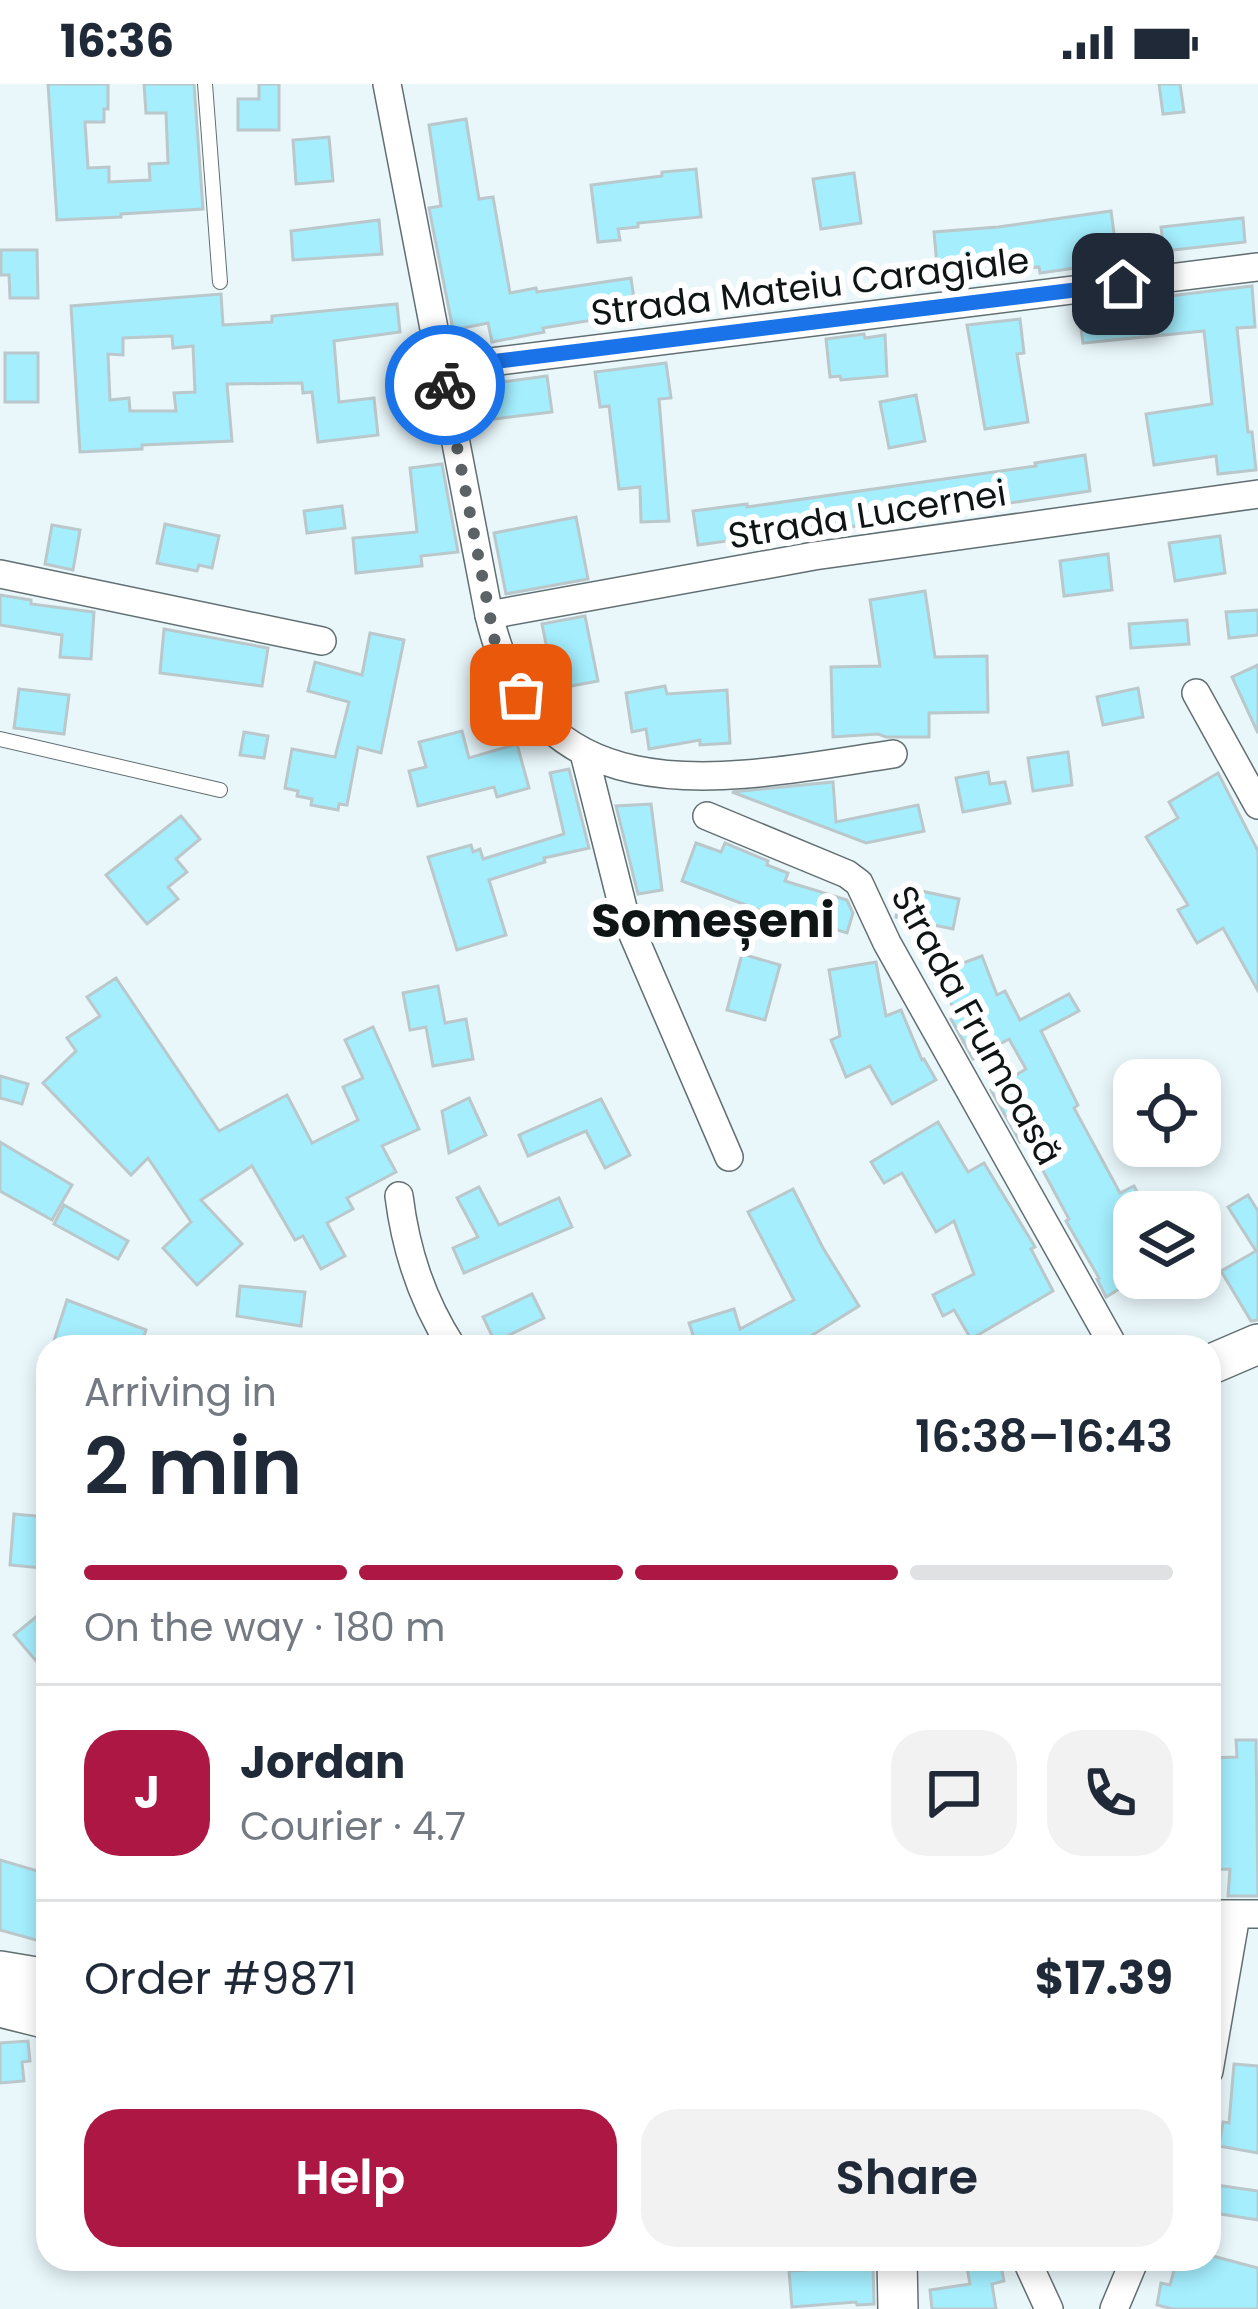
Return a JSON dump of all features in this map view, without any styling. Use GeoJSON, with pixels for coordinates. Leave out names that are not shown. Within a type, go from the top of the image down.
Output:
{"type":"FeatureCollection","features":[{"type":"Feature","properties":{"kind":"street"},"geometry":{"type":"LineString","coordinates":[[387,84],[489,615],[502,665],[521,695],[573,748],[648,773],[689,778],[893,754]]}},
{"type":"Feature","properties":{"kind":"street","name":"Strada Mateiu Caragiale"},"geometry":{"type":"LineString","coordinates":[[442,368],[1258,267]]}},
{"type":"Feature","properties":{"kind":"street","name":"Strada Lucernei"},"geometry":{"type":"LineString","coordinates":[[489,615],[814,556],[1258,494]]}},
{"type":"Feature","properties":{"kind":"street"},"geometry":{"type":"LineString","coordinates":[[0,574],[322,641]]}},
{"type":"Feature","properties":{"kind":"street"},"geometry":{"type":"LineString","coordinates":[[1196,693],[1258,805]]}},
{"type":"Feature","properties":{"kind":"street"},"geometry":{"type":"LineString","coordinates":[[584,753],[626,916],[729,1157]]}},
{"type":"Feature","properties":{"kind":"street","name":"Strada Frumoasă"},"geometry":{"type":"LineString","coordinates":[[707,816],[817,860],[859,883],[887,943],[1107,1335]]}},
{"type":"Feature","properties":{"kind":"street"},"geometry":{"type":"LineString","coordinates":[[399,1196],[414,1271],[446,1335]]}},
{"type":"Feature","properties":{"kind":"street"},"geometry":{"type":"LineString","coordinates":[[1221,1360],[1258,1344]]}},
{"type":"Feature","properties":{"kind":"street"},"geometry":{"type":"LineString","coordinates":[[1221,1996],[1234,1914]]}},
{"type":"Feature","properties":{"kind":"street"},"geometry":{"type":"LineString","coordinates":[[0,1971],[36,1976]]}},
{"type":"Feature","properties":{"kind":"street"},"geometry":{"type":"LineString","coordinates":[[0,2006],[36,2016]]}},
{"type":"Feature","properties":{"kind":"street"},"geometry":{"type":"LineString","coordinates":[[896,2271],[898,2309]]}},
{"type":"Feature","properties":{"kind":"street"},"geometry":{"type":"LineString","coordinates":[[1032,2271],[1049,2309]]}},
{"type":"Feature","properties":{"kind":"street"},"geometry":{"type":"LineString","coordinates":[[1114,2309],[1130,2271]]}},
{"type":"Feature","properties":{"kind":"lane"},"geometry":{"type":"LineString","coordinates":[[205,84],[220,282]]}},
{"type":"Feature","properties":{"kind":"lane"},"geometry":{"type":"LineString","coordinates":[[0,739],[220,790]]}},
{"type":"Feature","properties":{"kind":"building"},"geometry":{"type":"Polygon","coordinates":[[[48,84],[108,84],[104,122],[85,122],[88,168],[109,167],[109,182],[150,180],[149,164],[168,163],[166,113],[146,113],[144,84],[194,84],[203,209],[57,220],[48,84]]]}},
{"type":"Feature","properties":{"kind":"building"},"geometry":{"type":"Polygon","coordinates":[[[259,84],[279,84],[279,130],[238,130],[238,99],[259,99],[259,84]]]}},
{"type":"Feature","properties":{"kind":"building"},"geometry":{"type":"Polygon","coordinates":[[[1159,84],[1180,84],[1184,112],[1163,114],[1159,84]]]}},
{"type":"Feature","properties":{"kind":"building"},"geometry":{"type":"Polygon","coordinates":[[[466,119],[479,199],[493,197],[510,293],[631,278],[636,313],[543,328],[544,332],[492,342],[488,323],[453,330],[429,208],[441,206],[429,125],[466,119]]]}},
{"type":"Feature","properties":{"kind":"building"},"geometry":{"type":"Polygon","coordinates":[[[329,137],[333,181],[296,184],[293,140],[329,137]]]}},
{"type":"Feature","properties":{"kind":"building"},"geometry":{"type":"Polygon","coordinates":[[[696,169],[701,217],[638,223],[638,227],[618,229],[620,240],[598,242],[591,185],[696,169]]]}},
{"type":"Feature","properties":{"kind":"building"},"geometry":{"type":"Polygon","coordinates":[[[854,173],[861,223],[821,229],[813,179],[854,173]]]}},
{"type":"Feature","properties":{"kind":"building"},"geometry":{"type":"Polygon","coordinates":[[[1111,211],[1118,262],[1040,273],[1039,267],[938,277],[934,232],[1111,211]]]}},
{"type":"Feature","properties":{"kind":"building"},"geometry":{"type":"Polygon","coordinates":[[[1243,218],[1245,242],[1164,251],[1161,227],[1243,218]]]}},
{"type":"Feature","properties":{"kind":"building"},"geometry":{"type":"Polygon","coordinates":[[[379,220],[382,254],[293,260],[291,231],[379,220]]]}},
{"type":"Feature","properties":{"kind":"building"},"geometry":{"type":"Polygon","coordinates":[[[1,250],[37,250],[38,298],[10,298],[9,275],[1,275],[1,250]]]}},
{"type":"Feature","properties":{"kind":"building"},"geometry":{"type":"Polygon","coordinates":[[[1252,286],[1255,327],[1237,328],[1256,470],[1218,474],[1216,456],[1154,465],[1146,414],[1212,404],[1204,331],[1083,343],[1078,307],[1252,286]]]}},
{"type":"Feature","properties":{"kind":"building"},"geometry":{"type":"Polygon","coordinates":[[[221,294],[223,325],[397,304],[400,332],[334,341],[339,402],[374,398],[378,435],[318,442],[312,392],[303,393],[302,383],[227,384],[232,441],[80,452],[71,306],[221,294]],[[172,336],[123,338],[123,355],[108,354],[110,400],[129,398],[130,411],[176,411],[174,393],[195,392],[193,346],[173,348],[172,336]]]}},
{"type":"Feature","properties":{"kind":"building"},"geometry":{"type":"Polygon","coordinates":[[[1020,319],[1024,353],[1017,354],[1028,422],[985,429],[967,325],[1020,319]]]}},
{"type":"Feature","properties":{"kind":"building"},"geometry":{"type":"Polygon","coordinates":[[[864,334],[865,338],[885,335],[887,376],[830,377],[826,339],[864,334]]]}},
{"type":"Feature","properties":{"kind":"building"},"geometry":{"type":"Polygon","coordinates":[[[5,353],[38,353],[38,402],[5,402],[5,353]]]}},
{"type":"Feature","properties":{"kind":"building"},"geometry":{"type":"Polygon","coordinates":[[[666,363],[671,398],[659,399],[669,521],[641,522],[640,487],[619,489],[609,406],[600,407],[595,372],[666,363]]]}},
{"type":"Feature","properties":{"kind":"building"},"geometry":{"type":"Polygon","coordinates":[[[547,376],[552,412],[478,421],[473,386],[547,376]]]}},
{"type":"Feature","properties":{"kind":"building"},"geometry":{"type":"Polygon","coordinates":[[[916,395],[925,441],[889,448],[880,402],[916,395]]]}},
{"type":"Feature","properties":{"kind":"building"},"geometry":{"type":"Polygon","coordinates":[[[1085,455],[1090,491],[777,538],[776,534],[698,545],[693,511],[1036,466],[1085,455]]]}},
{"type":"Feature","properties":{"kind":"building"},"geometry":{"type":"Polygon","coordinates":[[[442,464],[458,552],[421,556],[422,566],[356,573],[353,538],[417,532],[410,468],[442,464]]]}},
{"type":"Feature","properties":{"kind":"building"},"geometry":{"type":"Polygon","coordinates":[[[342,506],[345,528],[307,533],[304,511],[342,506]]]}},
{"type":"Feature","properties":{"kind":"building"},"geometry":{"type":"Polygon","coordinates":[[[576,517],[588,579],[506,594],[494,533],[576,517]]]}},
{"type":"Feature","properties":{"kind":"building"},"geometry":{"type":"Polygon","coordinates":[[[165,524],[219,536],[212,568],[199,565],[197,571],[157,563],[165,524]]]}},
{"type":"Feature","properties":{"kind":"building"},"geometry":{"type":"Polygon","coordinates":[[[52,525],[80,530],[73,570],[45,564],[52,525]]]}},
{"type":"Feature","properties":{"kind":"building"},"geometry":{"type":"Polygon","coordinates":[[[1220,536],[1225,573],[1175,581],[1169,543],[1220,536]]]}},
{"type":"Feature","properties":{"kind":"building"},"geometry":{"type":"Polygon","coordinates":[[[1108,554],[1112,590],[1064,596],[1060,561],[1108,554]]]}},
{"type":"Feature","properties":{"kind":"building"},"geometry":{"type":"Polygon","coordinates":[[[925,591],[935,657],[987,656],[988,712],[929,713],[929,737],[833,737],[831,667],[880,666],[870,600],[925,591]]]}},
{"type":"Feature","properties":{"kind":"building"},"geometry":{"type":"Polygon","coordinates":[[[0,595],[94,612],[91,659],[60,657],[62,635],[0,625],[0,595]]]}},
{"type":"Feature","properties":{"kind":"building"},"geometry":{"type":"Polygon","coordinates":[[[1258,610],[1258,635],[1229,638],[1226,612],[1258,610]]]}},
{"type":"Feature","properties":{"kind":"building"},"geometry":{"type":"Polygon","coordinates":[[[585,616],[598,681],[555,689],[542,624],[585,616]]]}},
{"type":"Feature","properties":{"kind":"building"},"geometry":{"type":"Polygon","coordinates":[[[1187,620],[1189,644],[1131,648],[1129,624],[1187,620]]]}},
{"type":"Feature","properties":{"kind":"building"},"geometry":{"type":"Polygon","coordinates":[[[164,629],[268,648],[262,686],[160,673],[164,629]]]}},
{"type":"Feature","properties":{"kind":"building"},"geometry":{"type":"Polygon","coordinates":[[[370,633],[404,640],[381,753],[358,747],[347,805],[339,804],[338,810],[311,805],[312,799],[285,788],[292,749],[335,757],[349,702],[308,691],[315,662],[362,675],[370,633]]]}},
{"type":"Feature","properties":{"kind":"building"},"geometry":{"type":"Polygon","coordinates":[[[1258,665],[1258,733],[1232,677],[1258,665]]]}},
{"type":"Feature","properties":{"kind":"building"},"geometry":{"type":"Polygon","coordinates":[[[665,686],[667,694],[727,690],[730,743],[700,745],[700,740],[649,749],[646,729],[632,732],[626,693],[665,686]]]}},
{"type":"Feature","properties":{"kind":"building"},"geometry":{"type":"Polygon","coordinates":[[[1138,688],[1143,717],[1103,725],[1097,697],[1138,688]]]}},
{"type":"Feature","properties":{"kind":"building"},"geometry":{"type":"Polygon","coordinates":[[[19,689],[69,695],[64,734],[14,728],[19,689]]]}},
{"type":"Feature","properties":{"kind":"building"},"geometry":{"type":"Polygon","coordinates":[[[462,731],[469,758],[517,744],[529,788],[497,797],[494,787],[418,806],[409,771],[426,767],[419,742],[462,731]]]}},
{"type":"Feature","properties":{"kind":"building"},"geometry":{"type":"Polygon","coordinates":[[[244,732],[268,736],[264,758],[240,755],[244,732]]]}},
{"type":"Feature","properties":{"kind":"building"},"geometry":{"type":"Polygon","coordinates":[[[1068,752],[1072,785],[1033,791],[1028,758],[1068,752]]]}},
{"type":"Feature","properties":{"kind":"building"},"geometry":{"type":"Polygon","coordinates":[[[569,769],[589,848],[544,858],[545,862],[489,880],[506,935],[457,950],[428,857],[471,845],[473,852],[480,849],[483,859],[564,834],[550,773],[569,769]]]}},
{"type":"Feature","properties":{"kind":"building"},"geometry":{"type":"Polygon","coordinates":[[[988,772],[990,784],[1005,782],[1010,803],[963,812],[956,778],[988,772]]]}},
{"type":"Feature","properties":{"kind":"building"},"geometry":{"type":"Polygon","coordinates":[[[1218,773],[1258,851],[1258,991],[1223,928],[1197,943],[1178,910],[1188,905],[1146,837],[1178,818],[1169,802],[1218,773]]]}},
{"type":"Feature","properties":{"kind":"building"},"geometry":{"type":"Polygon","coordinates":[[[833,782],[836,822],[918,805],[924,831],[866,843],[732,792],[833,782]]]}},
{"type":"Feature","properties":{"kind":"building"},"geometry":{"type":"Polygon","coordinates":[[[651,804],[662,890],[638,894],[616,806],[651,804]]]}},
{"type":"Feature","properties":{"kind":"building"},"geometry":{"type":"Polygon","coordinates":[[[181,816],[200,839],[176,859],[187,872],[168,887],[178,899],[147,924],[106,875],[181,816]]]}},
{"type":"Feature","properties":{"kind":"building"},"geometry":{"type":"Polygon","coordinates":[[[696,843],[721,852],[725,843],[788,873],[785,881],[847,900],[853,913],[847,933],[773,911],[772,915],[682,881],[696,843]]]}},
{"type":"Feature","properties":{"kind":"building"},"geometry":{"type":"Polygon","coordinates":[[[902,887],[959,899],[953,929],[896,917],[902,887]]]}},
{"type":"Feature","properties":{"kind":"building"},"geometry":{"type":"Polygon","coordinates":[[[742,954],[780,965],[765,1020],[727,1010],[742,954]]]}},
{"type":"Feature","properties":{"kind":"building"},"geometry":{"type":"Polygon","coordinates":[[[982,956],[997,995],[1005,991],[1020,1020],[1069,994],[1079,1011],[1041,1031],[1078,1105],[1074,1108],[1119,1191],[1113,1191],[1113,1293],[1106,1297],[1026,1139],[1020,1142],[991,1090],[1026,1069],[1009,1039],[973,1059],[951,1019],[956,1016],[939,972],[982,956]]]}},
{"type":"Feature","properties":{"kind":"building"},"geometry":{"type":"Polygon","coordinates":[[[876,962],[886,1016],[901,1010],[936,1080],[892,1104],[870,1066],[846,1077],[831,1040],[840,1036],[829,970],[876,962]]]}},
{"type":"Feature","properties":{"kind":"building"},"geometry":{"type":"Polygon","coordinates":[[[116,978],[219,1131],[287,1095],[312,1143],[358,1120],[343,1087],[363,1078],[345,1040],[373,1027],[419,1129],[382,1146],[396,1172],[347,1198],[353,1209],[327,1223],[345,1256],[321,1269],[303,1236],[295,1240],[252,1166],[201,1200],[242,1244],[197,1285],[163,1248],[191,1222],[148,1158],[131,1175],[43,1083],[76,1051],[67,1038],[100,1016],[87,997],[116,978]]]}},
{"type":"Feature","properties":{"kind":"building"},"geometry":{"type":"Polygon","coordinates":[[[438,986],[445,1023],[466,1019],[473,1059],[433,1066],[426,1027],[410,1030],[403,993],[438,986]]]}},
{"type":"Feature","properties":{"kind":"building"},"geometry":{"type":"Polygon","coordinates":[[[0,1076],[28,1084],[22,1104],[0,1098],[0,1076]]]}},
{"type":"Feature","properties":{"kind":"building"},"geometry":{"type":"Polygon","coordinates":[[[469,1098],[486,1135],[449,1153],[442,1111],[469,1098]]]}},
{"type":"Feature","properties":{"kind":"building"},"geometry":{"type":"Polygon","coordinates":[[[601,1099],[630,1155],[605,1168],[586,1131],[528,1156],[519,1135],[601,1099]]]}},
{"type":"Feature","properties":{"kind":"building"},"geometry":{"type":"Polygon","coordinates":[[[938,1122],[968,1172],[984,1163],[1035,1247],[1031,1249],[1053,1291],[978,1335],[969,1335],[954,1310],[943,1316],[933,1295],[974,1274],[954,1221],[936,1232],[902,1173],[884,1183],[871,1162],[938,1122]]]}},
{"type":"Feature","properties":{"kind":"building"},"geometry":{"type":"Polygon","coordinates":[[[0,1142],[72,1185],[52,1220],[0,1191],[0,1142]]]}},
{"type":"Feature","properties":{"kind":"building"},"geometry":{"type":"Polygon","coordinates":[[[479,1187],[499,1225],[559,1198],[572,1227],[464,1273],[453,1248],[478,1237],[457,1198],[479,1187]]]}},
{"type":"Feature","properties":{"kind":"building"},"geometry":{"type":"Polygon","coordinates":[[[793,1189],[859,1306],[812,1335],[693,1335],[689,1323],[734,1309],[740,1329],[794,1300],[748,1212],[793,1189]]]}},
{"type":"Feature","properties":{"kind":"building"},"geometry":{"type":"Polygon","coordinates":[[[1248,1195],[1258,1211],[1258,1320],[1251,1321],[1221,1271],[1256,1251],[1228,1207],[1248,1195]]]}},
{"type":"Feature","properties":{"kind":"building"},"geometry":{"type":"Polygon","coordinates":[[[64,1205],[128,1241],[118,1259],[54,1224],[64,1205]]]}},
{"type":"Feature","properties":{"kind":"building"},"geometry":{"type":"Polygon","coordinates":[[[240,1286],[305,1292],[301,1326],[237,1316],[240,1286]]]}},
{"type":"Feature","properties":{"kind":"building"},"geometry":{"type":"Polygon","coordinates":[[[532,1294],[544,1318],[509,1335],[492,1335],[483,1317],[532,1294]]]}},
{"type":"Feature","properties":{"kind":"building"},"geometry":{"type":"Polygon","coordinates":[[[67,1300],[146,1330],[144,1335],[56,1335],[67,1300]]]}},
{"type":"Feature","properties":{"kind":"building"},"geometry":{"type":"Polygon","coordinates":[[[14,1514],[36,1516],[36,1567],[10,1565],[14,1514]]]}},
{"type":"Feature","properties":{"kind":"building"},"geometry":{"type":"Polygon","coordinates":[[[36,1617],[36,1661],[14,1635],[36,1617]]]}},
{"type":"Feature","properties":{"kind":"building"},"geometry":{"type":"Polygon","coordinates":[[[1236,1740],[1256,1740],[1258,1896],[1228,1896],[1230,1869],[1221,1869],[1221,1758],[1237,1757],[1236,1740]]]}},
{"type":"Feature","properties":{"kind":"building"},"geometry":{"type":"Polygon","coordinates":[[[0,1860],[36,1870],[36,1940],[0,1930],[0,1860]]]}},
{"type":"Feature","properties":{"kind":"building"},"geometry":{"type":"Polygon","coordinates":[[[28,2041],[30,2061],[22,2062],[24,2081],[0,2083],[0,2043],[28,2041]]]}},
{"type":"Feature","properties":{"kind":"building"},"geometry":{"type":"Polygon","coordinates":[[[1234,2064],[1258,2066],[1258,2153],[1221,2146],[1223,2122],[1229,2123],[1234,2064]]]}},
{"type":"Feature","properties":{"kind":"building"},"geometry":{"type":"Polygon","coordinates":[[[1221,2186],[1258,2191],[1258,2220],[1221,2214],[1221,2186]]]}},
{"type":"Feature","properties":{"kind":"building"},"geometry":{"type":"Polygon","coordinates":[[[1221,2258],[1258,2268],[1258,2309],[1157,2305],[1161,2283],[1170,2285],[1174,2271],[1221,2271],[1221,2258]]]}},
{"type":"Feature","properties":{"kind":"building"},"geometry":{"type":"Polygon","coordinates":[[[789,2271],[873,2271],[874,2304],[792,2307],[789,2271]]]}},
{"type":"Feature","properties":{"kind":"building"},"geometry":{"type":"Polygon","coordinates":[[[968,2271],[1002,2271],[1004,2281],[992,2284],[996,2309],[932,2309],[930,2290],[970,2284],[968,2271]]]}},
{"type":"Feature","properties":{"kind":"way so far"},"geometry":{"type":"LineString","coordinates":[[445,385],[495,642],[502,665],[521,695]]}},
{"type":"Feature","properties":{"kind":"district","name":"Someșeni"},"geometry":{"type":"Point","coordinates":[713,920]}},
{"type":"Feature","properties":{"kind":"route"},"geometry":{"type":"LineString","coordinates":[[445,385],[442,368],[1123,284]]}}]}
